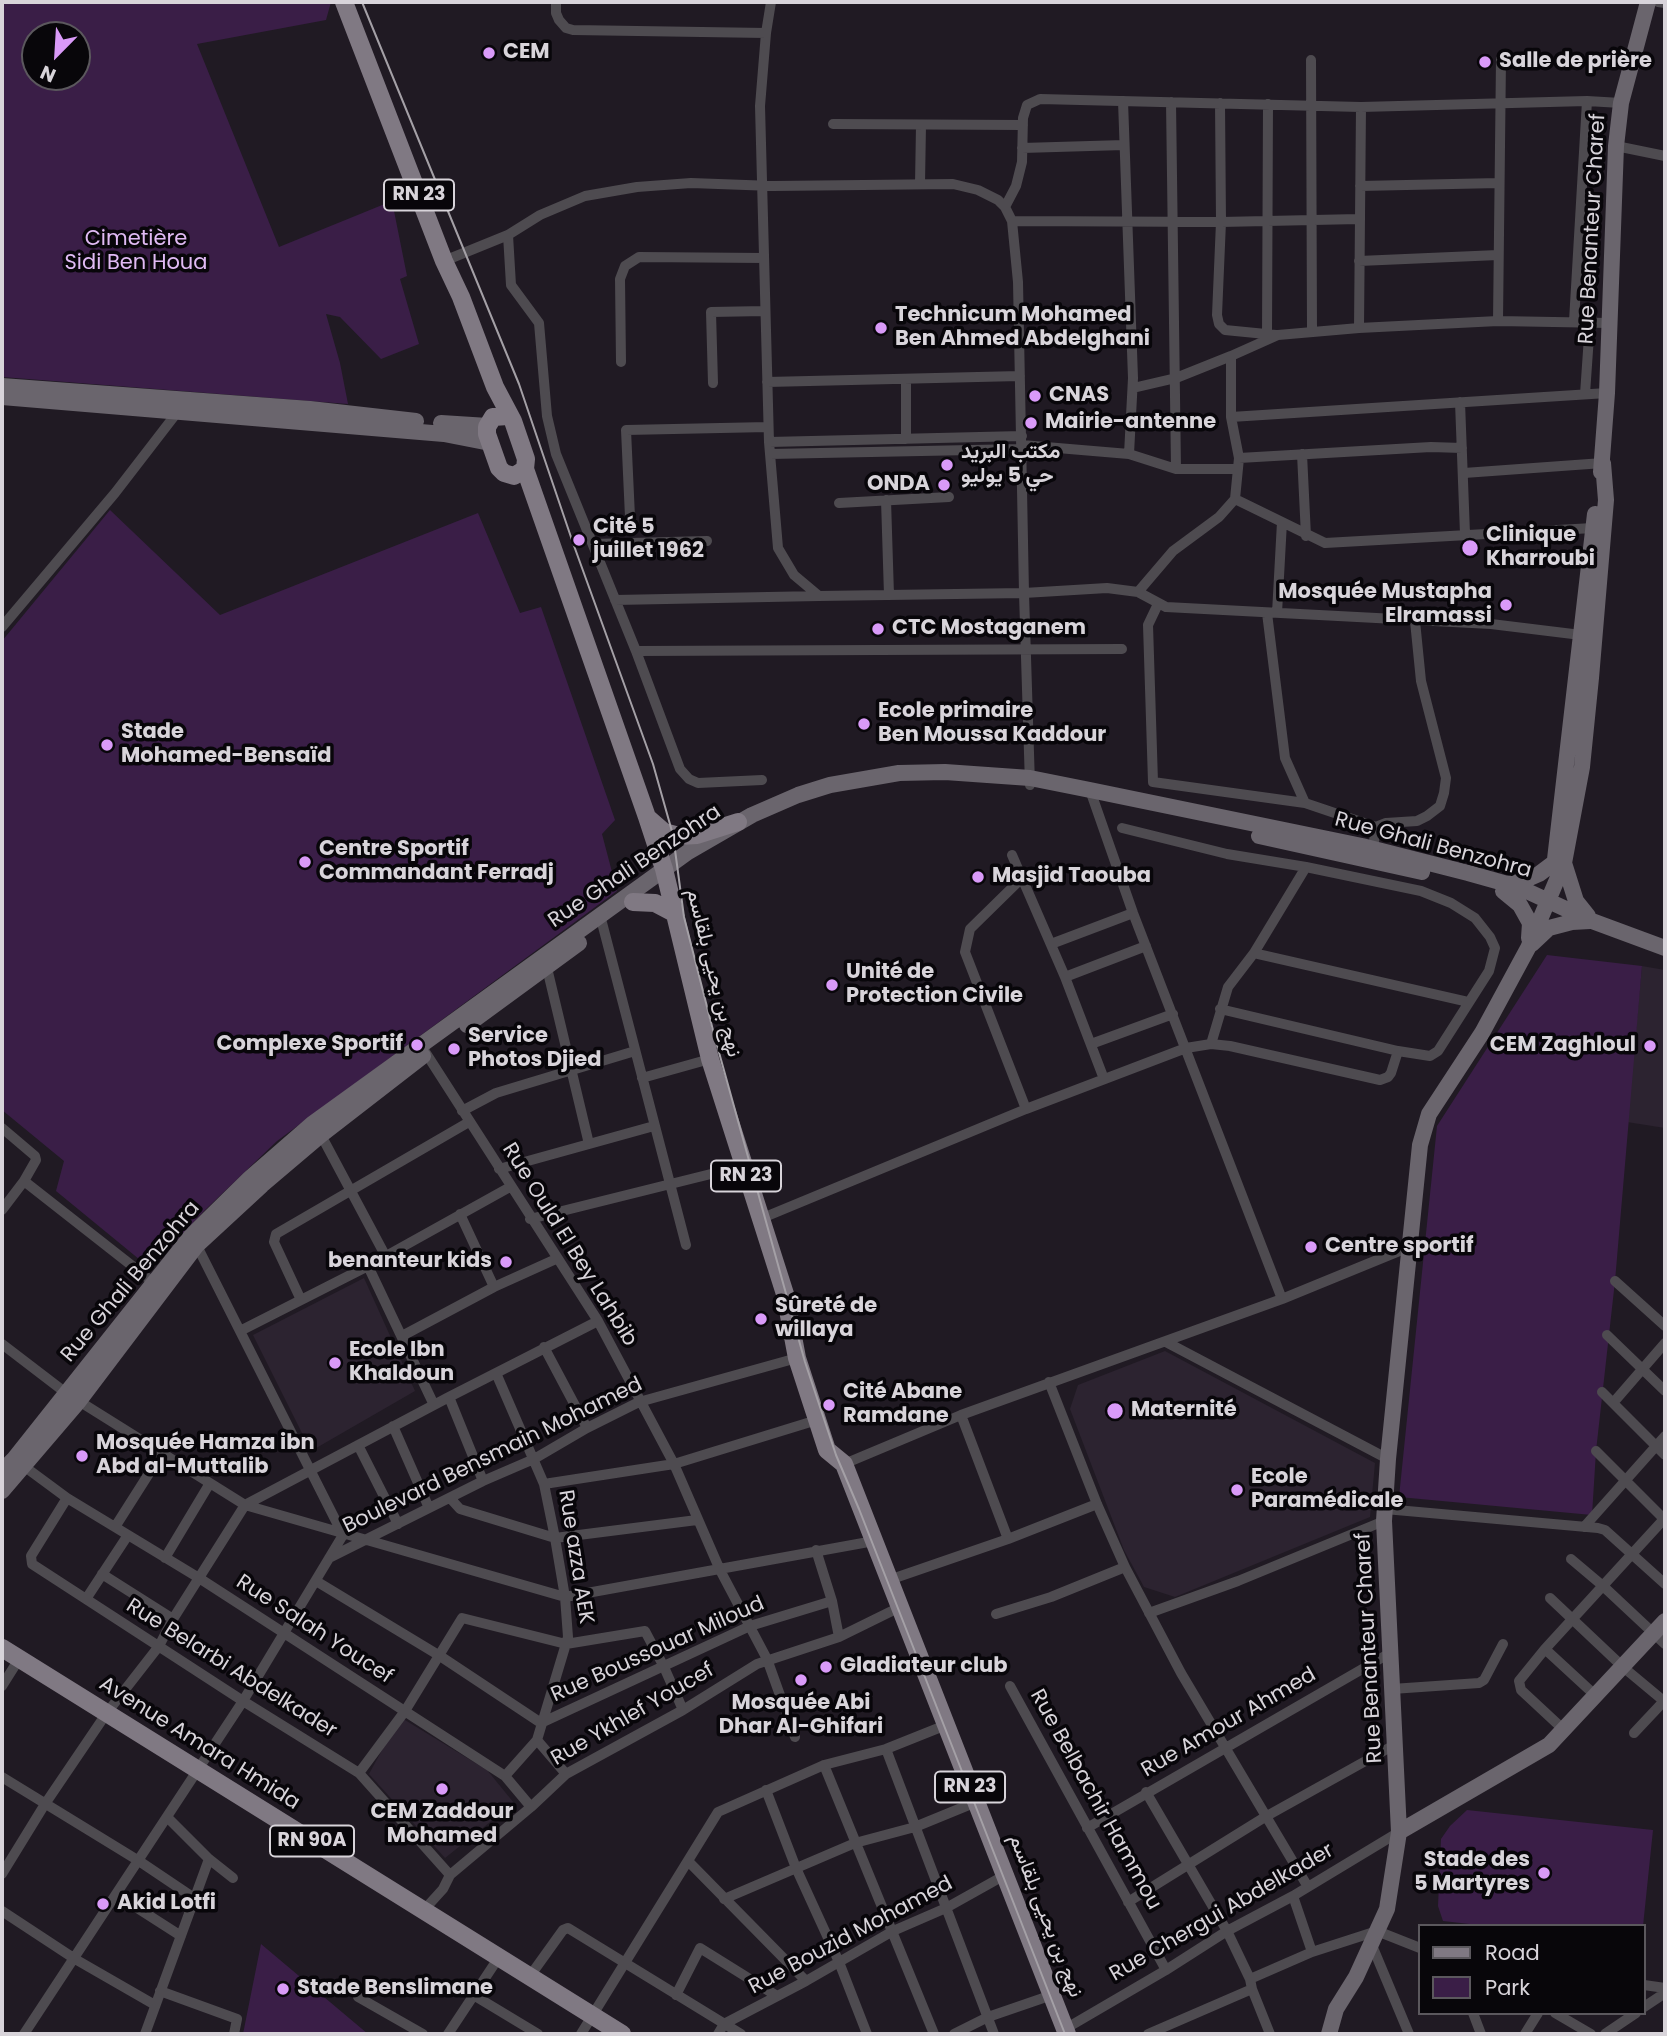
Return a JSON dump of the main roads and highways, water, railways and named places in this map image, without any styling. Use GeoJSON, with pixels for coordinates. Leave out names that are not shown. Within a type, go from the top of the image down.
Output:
{"type":"FeatureCollection","features":[{"type":"Feature","properties":{"kind":"main road","name":"RN 23"},"geometry":{"type":"LineString","coordinates":[[344,2],[495,387],[495,426]]}},
{"type":"Feature","properties":{"kind":"main road","name":"Rue Benanteur Charef"},"geometry":{"type":"LineString","coordinates":[[1559,862],[1581,635],[1603,463],[1616,146],[1621,103],[1648,2]]}},
{"type":"Feature","properties":{"kind":"main road"},"geometry":{"type":"LineString","coordinates":[[2,386],[180,406]]}},
{"type":"Feature","properties":{"kind":"main road"},"geometry":{"type":"LineString","coordinates":[[2,397],[310,410],[469,426],[495,426],[513,421],[526,459],[517,472],[499,468],[495,426]]}},
{"type":"Feature","properties":{"kind":"main road","name":"Rue Benanteur Charef"},"geometry":{"type":"LineString","coordinates":[[1329,2034],[1336,2009],[1356,1977],[1387,1909],[1399,1832],[1385,1515],[1388,1459],[1423,1130],[1429,1114],[1482,1034],[1528,948],[1559,862],[1582,767],[1606,500],[1603,463]]}},
{"type":"Feature","properties":{"kind":"main road","name":"نهج بن يحيى بلقاسم"},"geometry":{"type":"LineString","coordinates":[[517,472],[532,491],[647,817],[665,874],[710,1059],[785,1294],[797,1358],[827,1450],[844,1464],[840,1472],[841,1480],[868,1536],[873,1541],[889,1580],[1066,2031]]}},
{"type":"Feature","properties":{"kind":"main road","name":"Rue Ghali Benzohra"},"geometry":{"type":"LineString","coordinates":[[2,1491],[19,1463],[194,1241],[423,1049],[738,822],[798,795],[867,777],[945,772],[1030,782],[1373,849],[1547,901],[1665,947]]}},
{"type":"Feature","properties":{"kind":"main road","name":"Rue Ghali Benzohra"},"geometry":{"type":"LineString","coordinates":[[73,1397],[154,1283],[250,1178],[312,1124],[547,968],[601,920],[634,902],[665,874],[750,826],[835,793],[908,780],[1030,782]]}},
{"type":"Feature","properties":{"kind":"main road","name":"Rue Ghali Benzohra"},"geometry":{"type":"LineString","coordinates":[[1091,794],[1505,887]]}},
{"type":"Feature","properties":{"kind":"main road"},"geometry":{"type":"LineString","coordinates":[[647,817],[664,832],[679,836],[697,835],[738,822]]}},
{"type":"Feature","properties":{"kind":"main road"},"geometry":{"type":"LineString","coordinates":[[1528,948],[1530,923],[1505,887],[1559,862],[1576,901],[1592,920]]}},
{"type":"Feature","properties":{"kind":"main road"},"geometry":{"type":"LineString","coordinates":[[634,902],[655,903],[674,913]]}},
{"type":"Feature","properties":{"kind":"main road"},"geometry":{"type":"LineString","coordinates":[[1528,948],[1549,928],[1592,920]]}},
{"type":"Feature","properties":{"kind":"main road","name":"Rue Ghali Benzohra"},"geometry":{"type":"LineString","coordinates":[[2,1471],[19,1463]]}},
{"type":"Feature","properties":{"kind":"main road"},"geometry":{"type":"LineString","coordinates":[[1399,1832],[1549,1745],[1623,1667],[1659,1639],[1665,1620]]}},
{"type":"Feature","properties":{"kind":"main road","name":"Avenue Amara Hmida"},"geometry":{"type":"LineString","coordinates":[[2,1648],[622,2034]]}},
{"type":"Feature","properties":{"kind":"tram line"},"geometry":{"type":"LineString","coordinates":[[362,2],[519,384],[653,764],[673,835],[684,917],[715,1038],[805,1362],[836,1455],[1065,2034]]}},
{"type":"Feature","properties":{"kind":"place","name":"CEM"},"geometry":{"type":"Point","coordinates":[489,53]}},
{"type":"Feature","properties":{"kind":"place","name":"Salle de prière"},"geometry":{"type":"Point","coordinates":[1485,62]}},
{"type":"Feature","properties":{"kind":"place","name":"Technicum Mohamed Ben Ahmed Abdelghani"},"geometry":{"type":"Point","coordinates":[881,328]}},
{"type":"Feature","properties":{"kind":"place","name":"CNAS"},"geometry":{"type":"Point","coordinates":[1035,396]}},
{"type":"Feature","properties":{"kind":"place","name":"Mairie-antenne"},"geometry":{"type":"Point","coordinates":[1031,423]}},
{"type":"Feature","properties":{"kind":"place","name":"مكتب البريد حي 5 يوليو"},"geometry":{"type":"Point","coordinates":[947,465]}},
{"type":"Feature","properties":{"kind":"place","name":"ONDA"},"geometry":{"type":"Point","coordinates":[944,485]}},
{"type":"Feature","properties":{"kind":"place","name":"Cité 5 juillet 1962"},"geometry":{"type":"Point","coordinates":[579,540]}},
{"type":"Feature","properties":{"kind":"place","name":"Clinique Kharroubi"},"geometry":{"type":"Point","coordinates":[1470,548]}},
{"type":"Feature","properties":{"kind":"place","name":"Mosquée Mustapha Elramassi"},"geometry":{"type":"Point","coordinates":[1506,605]}},
{"type":"Feature","properties":{"kind":"place","name":"CTC Mostaganem"},"geometry":{"type":"Point","coordinates":[878,629]}},
{"type":"Feature","properties":{"kind":"place","name":"Ecole primaire Ben Moussa Kaddour"},"geometry":{"type":"Point","coordinates":[864,724]}},
{"type":"Feature","properties":{"kind":"place","name":"Stade Mohamed-Bensaïd"},"geometry":{"type":"Point","coordinates":[107,745]}},
{"type":"Feature","properties":{"kind":"place","name":"Centre Sportif Commandant Ferradj"},"geometry":{"type":"Point","coordinates":[305,862]}},
{"type":"Feature","properties":{"kind":"place","name":"Masjid Taouba"},"geometry":{"type":"Point","coordinates":[978,877]}},
{"type":"Feature","properties":{"kind":"place","name":"Unité de Protection Civile"},"geometry":{"type":"Point","coordinates":[832,985]}},
{"type":"Feature","properties":{"kind":"place","name":"Complexe Sportif"},"geometry":{"type":"Point","coordinates":[417,1045]}},
{"type":"Feature","properties":{"kind":"place","name":"CEM Zaghloul"},"geometry":{"type":"Point","coordinates":[1650,1046]}},
{"type":"Feature","properties":{"kind":"place","name":"Service Photos Djied"},"geometry":{"type":"Point","coordinates":[454,1049]}},
{"type":"Feature","properties":{"kind":"place","name":"Centre sportif"},"geometry":{"type":"Point","coordinates":[1311,1247]}},
{"type":"Feature","properties":{"kind":"place","name":"benanteur kids"},"geometry":{"type":"Point","coordinates":[506,1262]}},
{"type":"Feature","properties":{"kind":"place","name":"Sûreté de willaya"},"geometry":{"type":"Point","coordinates":[761,1319]}},
{"type":"Feature","properties":{"kind":"place","name":"Ecole Ibn Khaldoun"},"geometry":{"type":"Point","coordinates":[335,1363]}},
{"type":"Feature","properties":{"kind":"place","name":"Cité Abane Ramdane"},"geometry":{"type":"Point","coordinates":[829,1405]}},
{"type":"Feature","properties":{"kind":"place","name":"Maternité"},"geometry":{"type":"Point","coordinates":[1115,1411]}},
{"type":"Feature","properties":{"kind":"place","name":"Mosquée Hamza ibn Abd al-Muttalib"},"geometry":{"type":"Point","coordinates":[82,1456]}},
{"type":"Feature","properties":{"kind":"place","name":"Ecole Paramédicale"},"geometry":{"type":"Point","coordinates":[1237,1490]}},
{"type":"Feature","properties":{"kind":"place","name":"Gladiateur club"},"geometry":{"type":"Point","coordinates":[826,1667]}},
{"type":"Feature","properties":{"kind":"place","name":"Mosquée Abi Dhar Al-Ghifari"},"geometry":{"type":"Point","coordinates":[801,1680]}},
{"type":"Feature","properties":{"kind":"place","name":"CEM Zaddour Mohamed"},"geometry":{"type":"Point","coordinates":[442,1789]}},
{"type":"Feature","properties":{"kind":"place","name":"Stade des 5 Martyres"},"geometry":{"type":"Point","coordinates":[1544,1873]}},
{"type":"Feature","properties":{"kind":"place","name":"Akid Lotfi"},"geometry":{"type":"Point","coordinates":[103,1904]}},
{"type":"Feature","properties":{"kind":"place","name":"Stade Benslimane"},"geometry":{"type":"Point","coordinates":[283,1989]}},
{"type":"Feature","properties":{"kind":"park label","name":"Cimetière Sidi Ben Houa"},"geometry":{"type":"Point","coordinates":[136,252]}}]}
